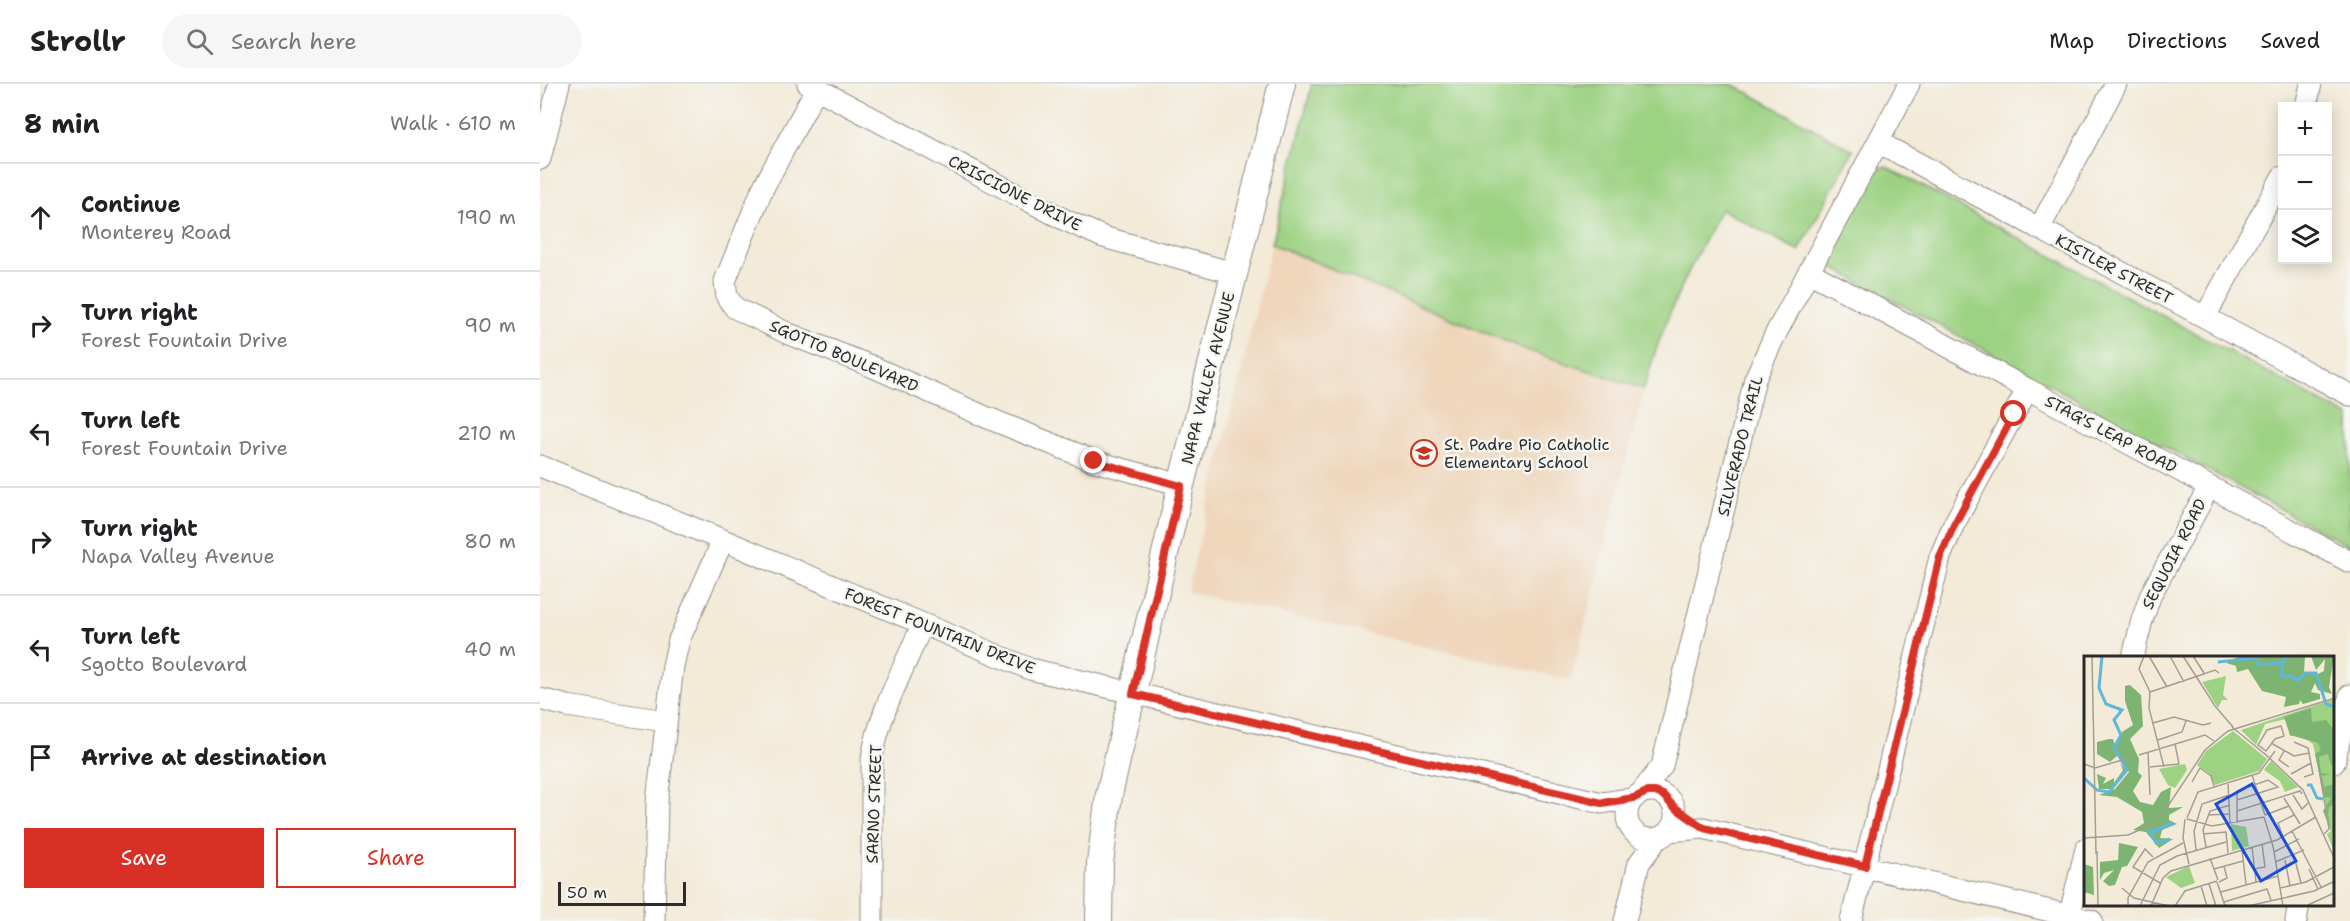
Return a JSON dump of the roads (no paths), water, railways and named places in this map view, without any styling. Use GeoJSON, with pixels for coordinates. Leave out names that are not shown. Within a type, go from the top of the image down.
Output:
{"type":"FeatureCollection","features":[{"type":"Feature","properties":{"kind":"street"},"geometry":{"type":"LineString","coordinates":[[540,159],[559,84]]}},
{"type":"Feature","properties":{"kind":"street","name":"NAPA VALLEY AVENUE"},"geometry":{"type":"LineString","coordinates":[[1099,921],[1100,864],[1105,817],[1181,486],[1282,84]]}},
{"type":"Feature","properties":{"kind":"street","name":"SILVERADO TRAIL"},"geometry":{"type":"LineString","coordinates":[[1637,796],[1662,766],[1755,379],[1774,337],[1909,84]]}},
{"type":"Feature","properties":{"kind":"street"},"geometry":{"type":"LineString","coordinates":[[2039,229],[2116,84]]}},
{"type":"Feature","properties":{"kind":"street"},"geometry":{"type":"LineString","coordinates":[[2307,102],[2311,84]]}},
{"type":"Feature","properties":{"kind":"street","name":"CRISCIONE DRIVE"},"geometry":{"type":"LineString","coordinates":[[812,86],[1084,229],[1103,237],[1234,273]]}},
{"type":"Feature","properties":{"kind":"street","name":"SGOTTO BOULEVARD"},"geometry":{"type":"LineString","coordinates":[[812,86],[762,190],[725,281],[727,297],[735,308],[789,334],[871,366],[988,418],[1094,461],[1181,486]]}},
{"type":"Feature","properties":{"kind":"street","name":"KISTLER STREET"},"geometry":{"type":"LineString","coordinates":[[1878,142],[2350,395]]}},
{"type":"Feature","properties":{"kind":"street"},"geometry":{"type":"LineString","coordinates":[[2205,318],[2278,186]]}},
{"type":"Feature","properties":{"kind":"street","name":"STAG'S LEAP ROAD"},"geometry":{"type":"LineString","coordinates":[[1809,272],[2350,562]]}},
{"type":"Feature","properties":{"kind":"street"},"geometry":{"type":"LineString","coordinates":[[1851,921],[1940,557],[1954,525],[2027,390]]}},
{"type":"Feature","properties":{"kind":"street","name":"FOREST FOUNTAIN DRIVE"},"geometry":{"type":"LineString","coordinates":[[540,466],[1030,669],[1602,803],[1637,796]]}},
{"type":"Feature","properties":{"kind":"street","name":"SEQUOIA ROAD"},"geometry":{"type":"LineString","coordinates":[[2133,656],[2151,594],[2209,487]]}},
{"type":"Feature","properties":{"kind":"street"},"geometry":{"type":"LineString","coordinates":[[654,921],[657,802],[673,666],[679,640],[723,540]]}},
{"type":"Feature","properties":{"kind":"street","name":"SARNO STREET"},"geometry":{"type":"LineString","coordinates":[[872,921],[872,759],[883,716],[922,625]]}},
{"type":"Feature","properties":{"kind":"street"},"geometry":{"type":"LineString","coordinates":[[2335,759],[2350,695]]}},
{"type":"Feature","properties":{"kind":"street"},"geometry":{"type":"LineString","coordinates":[[540,699],[567,706],[666,721]]}},
{"type":"Feature","properties":{"kind":"street","name":"SILVERADO TRAIL"},"geometry":{"type":"LineString","coordinates":[[1662,766],[1671,803]]}},
{"type":"Feature","properties":{"kind":"street"},"geometry":{"type":"LineString","coordinates":[[1639,863],[1628,810],[1637,796],[1655,792],[1704,828]]}},
{"type":"Feature","properties":{"kind":"street","name":"FOREST FOUNTAIN DRIVE"},"geometry":{"type":"LineString","coordinates":[[1602,803],[1631,827]]}},
{"type":"Feature","properties":{"kind":"street"},"geometry":{"type":"LineString","coordinates":[[1625,921],[1639,863],[1674,820],[1671,803]]}},
{"type":"Feature","properties":{"kind":"street"},"geometry":{"type":"LineString","coordinates":[[1631,827],[1644,838],[1704,828],[2069,918],[2092,921]]}},
{"type":"Feature","properties":{"kind":"street"},"geometry":{"type":"LineString","coordinates":[[2069,918],[2084,857]]}},
{"type":"Feature","properties":{"kind":"street"},"geometry":{"type":"LineString","coordinates":[[2295,921],[2299,906]]}},
{"type":"Feature","properties":{"kind":"place","name":"St. Padre Pio Catholic Elementary School"},"geometry":{"type":"Point","coordinates":[1424,453]}}]}
